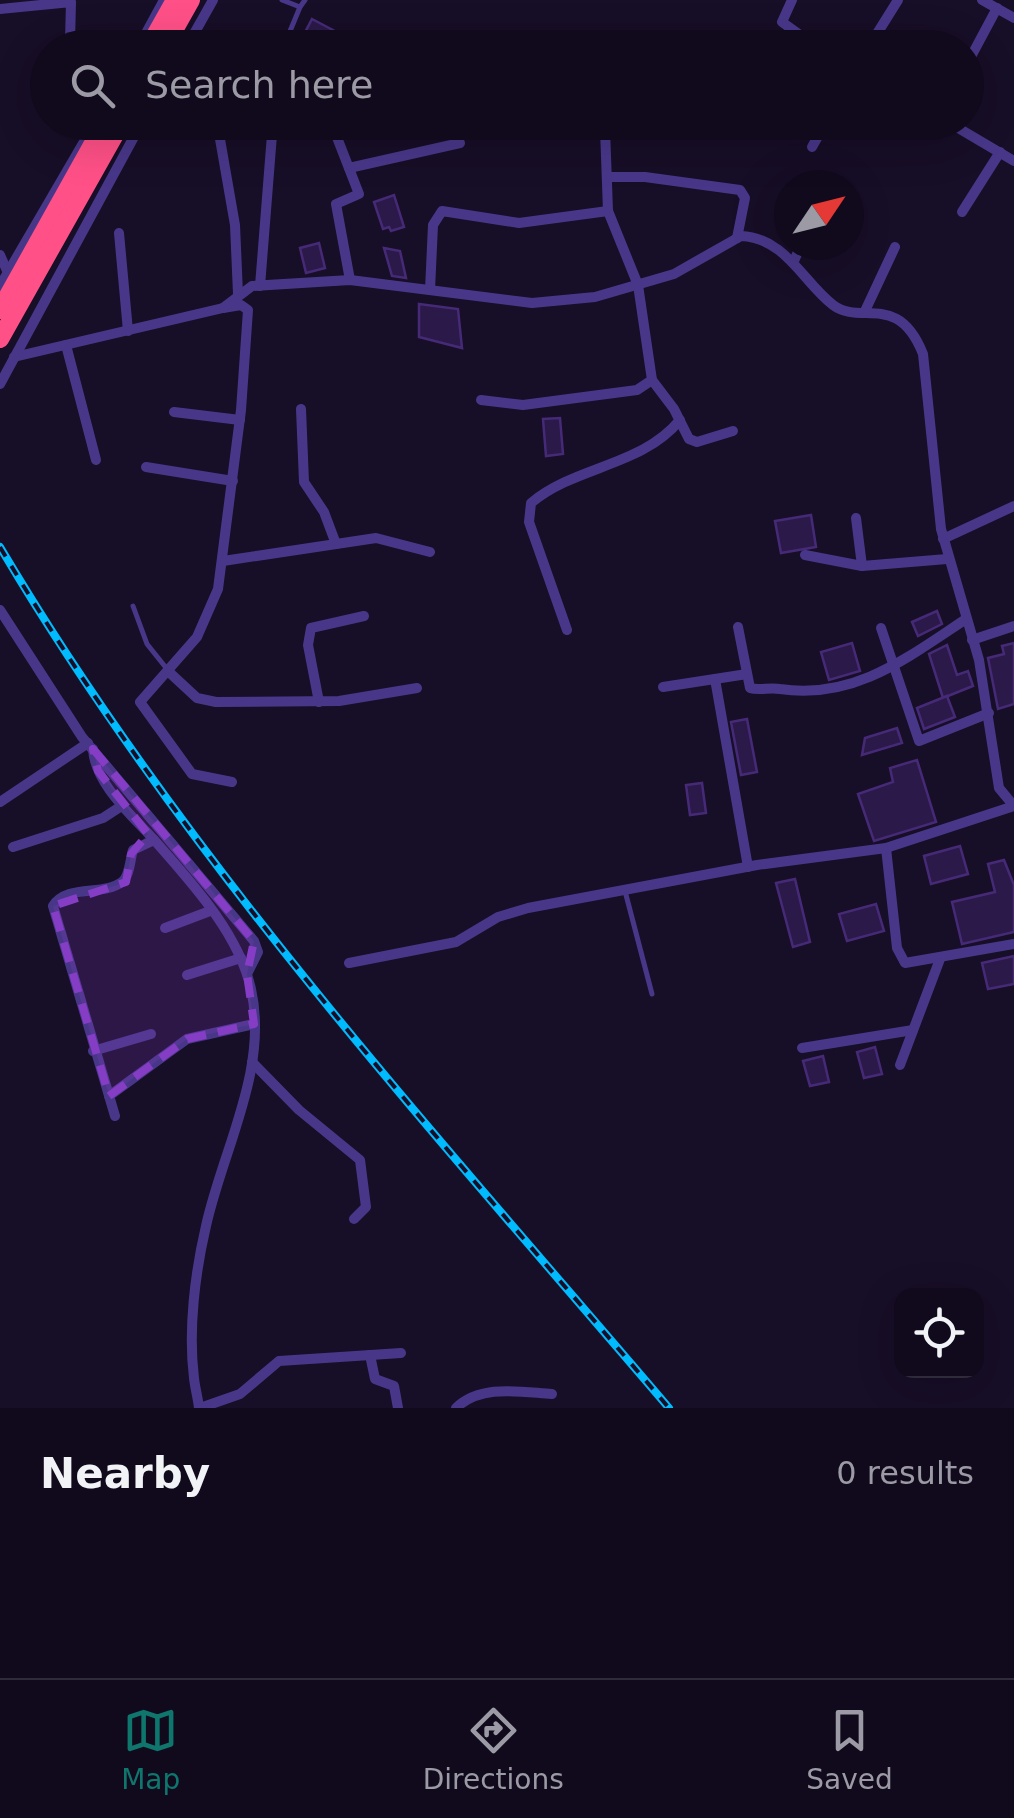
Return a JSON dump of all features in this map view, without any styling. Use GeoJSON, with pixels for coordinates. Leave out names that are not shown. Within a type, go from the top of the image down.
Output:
{"type":"FeatureCollection","features":[{"type":"Feature","properties":{"kind":"highway"},"geometry":{"type":"LineString","coordinates":[[158,30],[175,0]]}},
{"type":"Feature","properties":{"kind":"highway"},"geometry":{"type":"LineString","coordinates":[[174,30],[191,0]]}},
{"type":"Feature","properties":{"kind":"highway"},"geometry":{"type":"LineString","coordinates":[[0,310],[95,140]]}},
{"type":"Feature","properties":{"kind":"highway"},"geometry":{"type":"LineString","coordinates":[[0,339],[112,140]]}},
{"type":"Feature","properties":{"kind":"street"},"geometry":{"type":"LineString","coordinates":[[148,30],[164,0]]}},
{"type":"Feature","properties":{"kind":"street"},"geometry":{"type":"LineString","coordinates":[[196,30],[213,0]]}},
{"type":"Feature","properties":{"kind":"street"},"geometry":{"type":"LineString","coordinates":[[792,0],[782,22],[793,30]]}},
{"type":"Feature","properties":{"kind":"street"},"geometry":{"type":"LineString","coordinates":[[879,30],[898,0]]}},
{"type":"Feature","properties":{"kind":"street"},"geometry":{"type":"LineString","coordinates":[[985,1],[1014,18]]}},
{"type":"Feature","properties":{"kind":"street"},"geometry":{"type":"LineString","coordinates":[[0,9],[71,2],[70,30]]}},
{"type":"Feature","properties":{"kind":"street"},"geometry":{"type":"LineString","coordinates":[[984,32],[997,8]]}},
{"type":"Feature","properties":{"kind":"street"},"geometry":{"type":"LineString","coordinates":[[0,286],[86,140]]}},
{"type":"Feature","properties":{"kind":"street"},"geometry":{"type":"LineString","coordinates":[[1,379],[132,140]]}},
{"type":"Feature","properties":{"kind":"street"},"geometry":{"type":"LineString","coordinates":[[220,140],[232,208],[238,294]]}},
{"type":"Feature","properties":{"kind":"street"},"geometry":{"type":"LineString","coordinates":[[260,286],[272,140]]}},
{"type":"Feature","properties":{"kind":"street"},"geometry":{"type":"LineString","coordinates":[[338,140],[359,196],[336,204],[350,280]]}},
{"type":"Feature","properties":{"kind":"street"},"geometry":{"type":"LineString","coordinates":[[606,140],[608,210],[638,286],[652,380],[693,441],[734,431]]}},
{"type":"Feature","properties":{"kind":"street"},"geometry":{"type":"LineString","coordinates":[[812,147],[816,140]]}},
{"type":"Feature","properties":{"kind":"street"},"geometry":{"type":"LineString","coordinates":[[962,212],[1009,154],[982,140]]}},
{"type":"Feature","properties":{"kind":"street"},"geometry":{"type":"LineString","coordinates":[[349,168],[460,143]]}},
{"type":"Feature","properties":{"kind":"street"},"geometry":{"type":"LineString","coordinates":[[607,177],[644,177],[740,190],[745,198],[736,238]]}},
{"type":"Feature","properties":{"kind":"street"},"geometry":{"type":"LineString","coordinates":[[430,290],[433,225],[442,211],[519,223],[608,210]]}},
{"type":"Feature","properties":{"kind":"street"},"geometry":{"type":"LineString","coordinates":[[119,233],[128,331]]}},
{"type":"Feature","properties":{"kind":"street"},"geometry":{"type":"LineString","coordinates":[[223,308],[238,294],[260,286],[350,280],[545,303],[595,297],[674,274],[736,238],[766,242],[794,261],[834,306],[877,311],[904,325],[922,354],[947,559],[989,713],[999,788],[1014,806],[886,848],[748,867],[509,912],[456,942],[349,963]]}},
{"type":"Feature","properties":{"kind":"street"},"geometry":{"type":"LineString","coordinates":[[865,310],[895,248]]}},
{"type":"Feature","properties":{"kind":"street"},"geometry":{"type":"LineString","coordinates":[[0,255],[8,273]]}},
{"type":"Feature","properties":{"kind":"street"},"geometry":{"type":"LineString","coordinates":[[14,358],[223,308],[241,305],[249,314],[223,561],[210,610],[170,673],[144,695],[142,706],[192,774],[232,782]]}},
{"type":"Feature","properties":{"kind":"street"},"geometry":{"type":"LineString","coordinates":[[66,346],[96,460]]}},
{"type":"Feature","properties":{"kind":"street"},"geometry":{"type":"LineString","coordinates":[[481,400],[505,405],[549,402],[637,390],[652,380]]}},
{"type":"Feature","properties":{"kind":"street"},"geometry":{"type":"LineString","coordinates":[[301,409],[304,482],[324,512],[336,544]]}},
{"type":"Feature","properties":{"kind":"street"},"geometry":{"type":"LineString","coordinates":[[174,412],[240,420]]}},
{"type":"Feature","properties":{"kind":"street"},"geometry":{"type":"LineString","coordinates":[[567,630],[529,522],[531,504],[560,483],[651,448],[680,420]]}},
{"type":"Feature","properties":{"kind":"street"},"geometry":{"type":"LineString","coordinates":[[146,467],[232,481]]}},
{"type":"Feature","properties":{"kind":"street"},"geometry":{"type":"LineString","coordinates":[[943,539],[1014,506]]}},
{"type":"Feature","properties":{"kind":"street"},"geometry":{"type":"LineString","coordinates":[[856,518],[862,566]]}},
{"type":"Feature","properties":{"kind":"street"},"geometry":{"type":"LineString","coordinates":[[223,561],[388,538],[430,552]]}},
{"type":"Feature","properties":{"kind":"street"},"geometry":{"type":"LineString","coordinates":[[805,555],[862,566],[947,559]]}},
{"type":"Feature","properties":{"kind":"street"},"geometry":{"type":"LineString","coordinates":[[0,610],[90,746],[254,941],[258,952],[247,974]]}},
{"type":"Feature","properties":{"kind":"street"},"geometry":{"type":"LineString","coordinates":[[319,702],[308,632],[315,626],[364,616]]}},
{"type":"Feature","properties":{"kind":"street"},"geometry":{"type":"LineString","coordinates":[[738,628],[754,691],[777,688],[796,693],[844,687],[891,670],[966,620]]}},
{"type":"Feature","properties":{"kind":"street"},"geometry":{"type":"LineString","coordinates":[[972,640],[1014,626]]}},
{"type":"Feature","properties":{"kind":"street"},"geometry":{"type":"LineString","coordinates":[[880,628],[891,670],[919,741],[989,713]]}},
{"type":"Feature","properties":{"kind":"street"},"geometry":{"type":"LineString","coordinates":[[170,673],[206,702],[319,702],[417,688]]}},
{"type":"Feature","properties":{"kind":"street"},"geometry":{"type":"LineString","coordinates":[[663,687],[747,674]]}},
{"type":"Feature","properties":{"kind":"street"},"geometry":{"type":"LineString","coordinates":[[715,679],[748,867]]}},
{"type":"Feature","properties":{"kind":"street"},"geometry":{"type":"LineString","coordinates":[[0,802],[90,746]]}},
{"type":"Feature","properties":{"kind":"street"},"geometry":{"type":"LineString","coordinates":[[90,746],[98,772],[210,911],[247,974],[254,1024],[252,1062],[202,1246],[193,1338],[200,1408],[240,1394],[279,1360],[401,1353]]}},
{"type":"Feature","properties":{"kind":"street"},"geometry":{"type":"LineString","coordinates":[[13,847],[103,818],[124,804]]}},
{"type":"Feature","properties":{"kind":"street"},"geometry":{"type":"LineString","coordinates":[[115,1116],[53,906],[62,896],[120,883],[127,876],[133,850],[154,840]]}},
{"type":"Feature","properties":{"kind":"street"},"geometry":{"type":"LineString","coordinates":[[886,848],[900,957],[912,964],[1014,944]]}},
{"type":"Feature","properties":{"kind":"street"},"geometry":{"type":"LineString","coordinates":[[165,928],[210,911]]}},
{"type":"Feature","properties":{"kind":"street"},"geometry":{"type":"LineString","coordinates":[[187,975],[241,958]]}},
{"type":"Feature","properties":{"kind":"street"},"geometry":{"type":"LineString","coordinates":[[900,1065],[940,959]]}},
{"type":"Feature","properties":{"kind":"street"},"geometry":{"type":"LineString","coordinates":[[108,1096],[187,1039],[254,1024]]}},
{"type":"Feature","properties":{"kind":"street"},"geometry":{"type":"LineString","coordinates":[[802,1048],[914,1030]]}},
{"type":"Feature","properties":{"kind":"street"},"geometry":{"type":"LineString","coordinates":[[94,1052],[151,1034]]}},
{"type":"Feature","properties":{"kind":"street"},"geometry":{"type":"LineString","coordinates":[[252,1062],[298,1110],[360,1160],[366,1207],[354,1219]]}},
{"type":"Feature","properties":{"kind":"street"},"geometry":{"type":"LineString","coordinates":[[370,1355],[375,1378],[394,1386],[398,1408]]}},
{"type":"Feature","properties":{"kind":"street"},"geometry":{"type":"LineString","coordinates":[[456,1408],[467,1398],[490,1392],[552,1394]]}},
{"type":"Feature","properties":{"kind":"lane"},"geometry":{"type":"LineString","coordinates":[[282,0],[300,7]]}},
{"type":"Feature","properties":{"kind":"lane"},"geometry":{"type":"LineString","coordinates":[[290,30],[304,0]]}},
{"type":"Feature","properties":{"kind":"lane"},"geometry":{"type":"LineString","coordinates":[[133,606],[147,644],[170,673]]}},
{"type":"Feature","properties":{"kind":"lane"},"geometry":{"type":"LineString","coordinates":[[625,891],[652,994]]}},
{"type":"Feature","properties":{"kind":"highlighted area"},"geometry":{"type":"Polygon","coordinates":[[[93,749],[254,941],[247,974],[254,1024],[187,1039],[109,1096],[53,906],[126,882],[131,854],[148,834],[98,771],[93,749]]]}},
{"type":"Feature","properties":{"kind":"building"},"geometry":{"type":"Polygon","coordinates":[[[312,19],[333,30],[306,30],[312,19]]]}},
{"type":"Feature","properties":{"kind":"building"},"geometry":{"type":"Polygon","coordinates":[[[394,195],[404,227],[391,231],[389,227],[383,229],[374,202],[394,195]]]}},
{"type":"Feature","properties":{"kind":"building"},"geometry":{"type":"Polygon","coordinates":[[[319,243],[325,268],[306,273],[300,248],[319,243]]]}},
{"type":"Feature","properties":{"kind":"building"},"geometry":{"type":"Polygon","coordinates":[[[384,248],[400,251],[406,278],[392,276],[384,248]]]}},
{"type":"Feature","properties":{"kind":"building"},"geometry":{"type":"Polygon","coordinates":[[[419,304],[458,309],[462,348],[419,337],[419,304]]]}},
{"type":"Feature","properties":{"kind":"building"},"geometry":{"type":"Polygon","coordinates":[[[560,418],[563,454],[546,456],[543,419],[560,418]]]}},
{"type":"Feature","properties":{"kind":"building"},"geometry":{"type":"Polygon","coordinates":[[[811,515],[816,547],[781,553],[775,521],[811,515]]]}},
{"type":"Feature","properties":{"kind":"building"},"geometry":{"type":"Polygon","coordinates":[[[937,611],[942,624],[918,636],[912,622],[937,611]]]}},
{"type":"Feature","properties":{"kind":"building"},"geometry":{"type":"Polygon","coordinates":[[[852,643],[860,671],[829,680],[821,652],[852,643]]]}},
{"type":"Feature","properties":{"kind":"building"},"geometry":{"type":"Polygon","coordinates":[[[1014,643],[1014,704],[998,709],[988,658],[1004,654],[1002,646],[1014,643]]]}},
{"type":"Feature","properties":{"kind":"building"},"geometry":{"type":"Polygon","coordinates":[[[947,645],[957,675],[968,671],[973,686],[943,698],[929,654],[947,645]]]}},
{"type":"Feature","properties":{"kind":"building"},"geometry":{"type":"Polygon","coordinates":[[[947,696],[955,717],[924,729],[917,708],[947,696]]]}},
{"type":"Feature","properties":{"kind":"building"},"geometry":{"type":"Polygon","coordinates":[[[747,719],[757,772],[741,775],[731,722],[747,719]]]}},
{"type":"Feature","properties":{"kind":"building"},"geometry":{"type":"Polygon","coordinates":[[[897,728],[902,743],[862,755],[865,738],[897,728]]]}},
{"type":"Feature","properties":{"kind":"building"},"geometry":{"type":"Polygon","coordinates":[[[917,760],[936,822],[874,841],[858,794],[893,782],[890,768],[917,760]]]}},
{"type":"Feature","properties":{"kind":"building"},"geometry":{"type":"Polygon","coordinates":[[[702,783],[706,813],[690,815],[686,785],[702,783]]]}},
{"type":"Feature","properties":{"kind":"building"},"geometry":{"type":"Polygon","coordinates":[[[960,846],[968,874],[931,884],[924,856],[960,846]]]}},
{"type":"Feature","properties":{"kind":"building"},"geometry":{"type":"Polygon","coordinates":[[[1004,860],[1014,885],[1014,932],[962,944],[952,902],[995,892],[988,864],[1004,860]]]}},
{"type":"Feature","properties":{"kind":"building"},"geometry":{"type":"Polygon","coordinates":[[[795,879],[810,942],[793,947],[776,883],[795,879]]]}},
{"type":"Feature","properties":{"kind":"building"},"geometry":{"type":"Polygon","coordinates":[[[876,904],[884,931],[847,941],[839,914],[876,904]]]}},
{"type":"Feature","properties":{"kind":"building"},"geometry":{"type":"Polygon","coordinates":[[[1014,956],[1014,984],[988,989],[982,963],[1014,956]]]}},
{"type":"Feature","properties":{"kind":"building"},"geometry":{"type":"Polygon","coordinates":[[[875,1047],[882,1074],[864,1078],[857,1052],[875,1047]]]}},
{"type":"Feature","properties":{"kind":"building"},"geometry":{"type":"Polygon","coordinates":[[[823,1056],[829,1082],[810,1086],[803,1061],[823,1056]]]}},
{"type":"Feature","properties":{"kind":"railway"},"geometry":{"type":"LineString","coordinates":[[0,547],[72,663],[231,884],[403,1097],[669,1408]]}}]}
